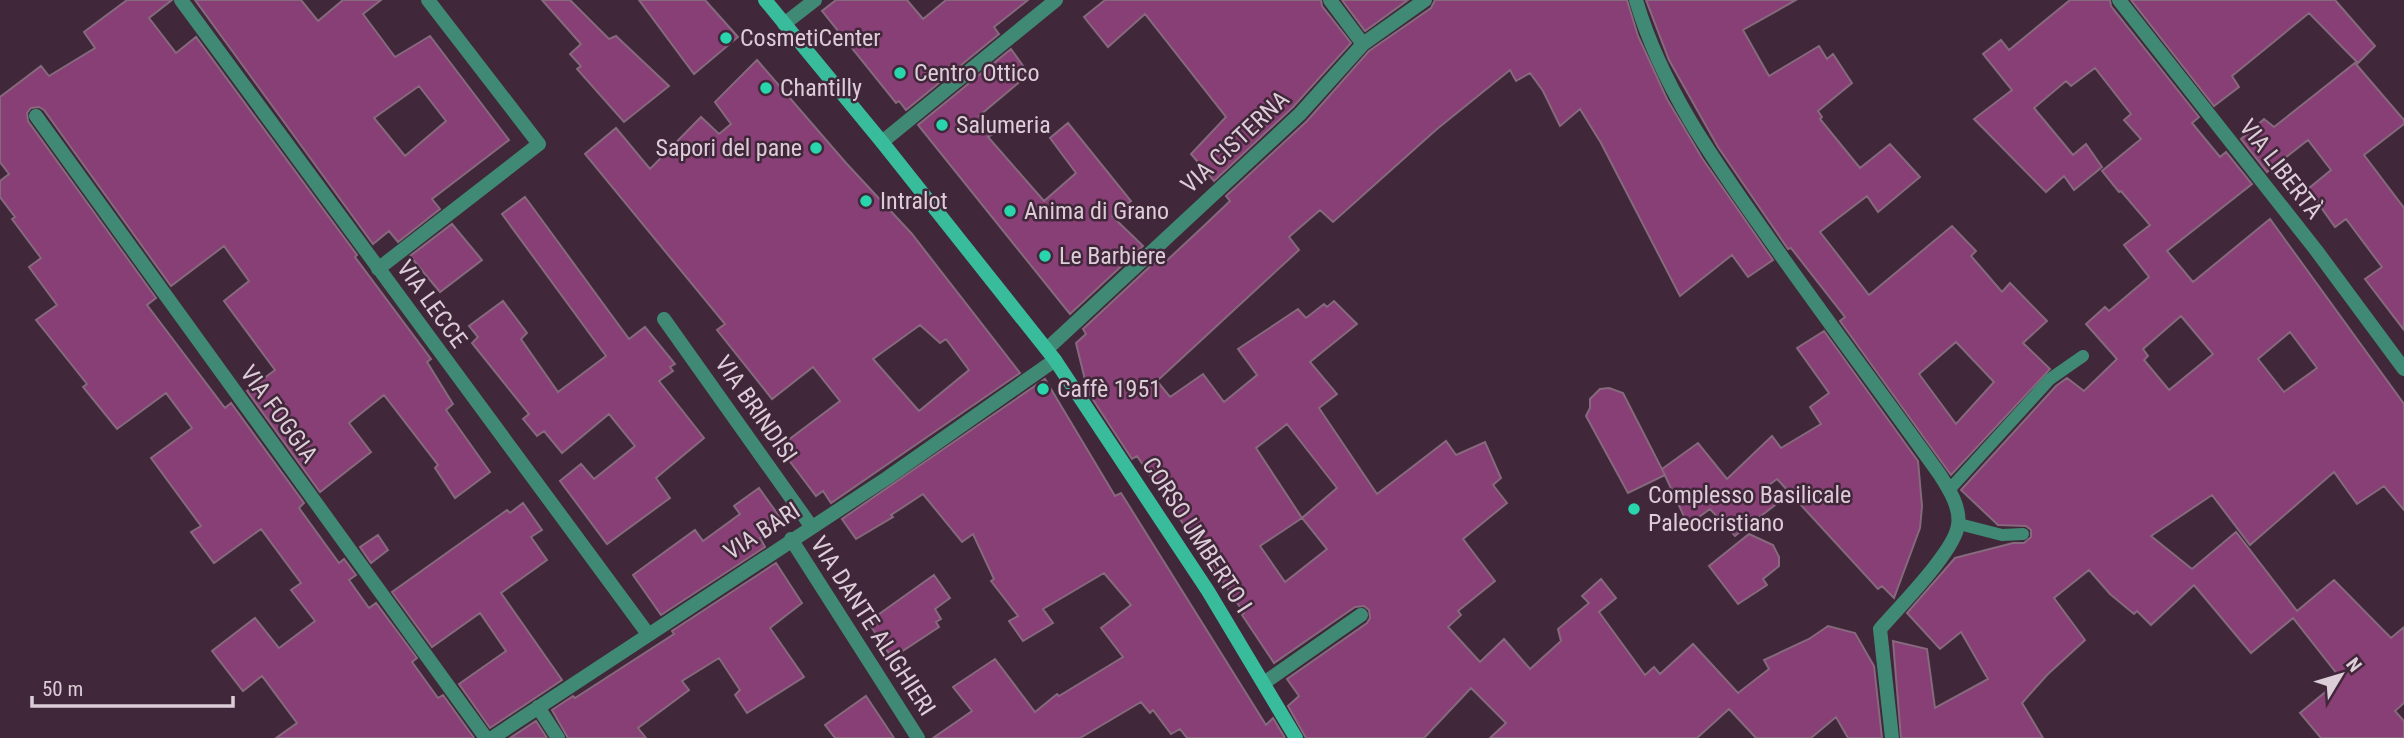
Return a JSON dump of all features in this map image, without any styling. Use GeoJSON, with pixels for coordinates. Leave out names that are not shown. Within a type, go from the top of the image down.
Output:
{"type":"FeatureCollection","features":[{"type":"Feature","properties":{"kind":"main road","name":"CORSO UMBERTO I"},"geometry":{"type":"LineString","coordinates":[[765,0],[1051,355],[1208,591],[1296,738]]}},
{"type":"Feature","properties":{"kind":"street","name":"VIA LECCE"},"geometry":{"type":"LineString","coordinates":[[181,0],[648,634]]}},
{"type":"Feature","properties":{"kind":"street"},"geometry":{"type":"LineString","coordinates":[[378,269],[539,144],[428,0]]}},
{"type":"Feature","properties":{"kind":"street"},"geometry":{"type":"LineString","coordinates":[[785,24],[815,0]]}},
{"type":"Feature","properties":{"kind":"street"},"geometry":{"type":"LineString","coordinates":[[882,142],[1056,0]]}},
{"type":"Feature","properties":{"kind":"street"},"geometry":{"type":"LineString","coordinates":[[1330,0],[1363,44]]}},
{"type":"Feature","properties":{"kind":"street","name":"VIA CISTERNA"},"geometry":{"type":"LineString","coordinates":[[1051,355],[1300,114],[1363,44],[1426,0]]}},
{"type":"Feature","properties":{"kind":"street"},"geometry":{"type":"LineString","coordinates":[[1636,0],[1665,76],[1702,144],[1949,490],[1954,501],[1959,524],[1952,544],[1880,629],[1892,738]]}},
{"type":"Feature","properties":{"kind":"street","name":"VIA LIBERTÀ"},"geometry":{"type":"LineString","coordinates":[[2119,0],[2316,250],[2404,369]]}},
{"type":"Feature","properties":{"kind":"street","name":"VIA FOGGIA"},"geometry":{"type":"LineString","coordinates":[[36,116],[486,738]]}},
{"type":"Feature","properties":{"kind":"street","name":"VIA BRINDISI"},"geometry":{"type":"LineString","coordinates":[[664,318],[811,526]]}},
{"type":"Feature","properties":{"kind":"street","name":"VIA BARI"},"geometry":{"type":"LineString","coordinates":[[492,738],[887,478],[1051,355]]}},
{"type":"Feature","properties":{"kind":"street","name":"VIA DANTE ALIGHIERI"},"geometry":{"type":"LineString","coordinates":[[791,539],[918,738]]}},
{"type":"Feature","properties":{"kind":"street"},"geometry":{"type":"LineString","coordinates":[[1264,683],[1361,615]]}},
{"type":"Feature","properties":{"kind":"street"},"geometry":{"type":"LineString","coordinates":[[538,707],[558,738]]}},
{"type":"Feature","properties":{"kind":"lane"},"geometry":{"type":"LineString","coordinates":[[1949,490],[2050,379],[2083,356]]}},
{"type":"Feature","properties":{"kind":"lane"},"geometry":{"type":"LineString","coordinates":[[1959,524],[2002,535],[2023,534]]}},
{"type":"Feature","properties":{"kind":"building"},"geometry":{"type":"Polygon","coordinates":[[[127,0],[172,0],[149,18],[176,53],[196,37],[431,359],[427,362],[453,404],[446,410],[490,472],[455,498],[435,468],[438,465],[384,395],[349,423],[371,452],[320,492],[247,391],[275,370],[224,301],[249,281],[224,246],[171,286],[44,110],[39,107],[31,108],[27,113],[28,121],[156,298],[147,305],[225,408],[231,403],[304,503],[299,508],[339,563],[344,559],[356,575],[349,580],[369,608],[376,603],[417,658],[412,662],[438,698],[443,695],[474,738],[276,738],[297,723],[262,676],[243,691],[212,651],[255,618],[279,648],[315,621],[291,590],[301,583],[261,529],[214,563],[191,532],[201,526],[151,458],[192,428],[166,393],[117,429],[83,387],[87,384],[36,320],[57,305],[29,267],[41,258],[12,219],[15,217],[0,197],[0,181],[9,174],[0,162],[0,97],[41,66],[49,76],[95,48],[84,32],[127,0]]]}},
{"type":"Feature","properties":{"kind":"building"},"geometry":{"type":"Polygon","coordinates":[[[195,0],[301,0],[318,21],[343,0],[381,0],[363,14],[395,57],[430,36],[509,140],[432,199],[440,209],[398,242],[389,231],[373,244],[195,0]],[[419,86],[374,118],[405,156],[446,121],[419,86]]]}},
{"type":"Feature","properties":{"kind":"building"},"geometry":{"type":"Polygon","coordinates":[[[542,0],[570,0],[609,39],[616,36],[669,86],[624,122],[577,69],[581,66],[570,54],[581,44],[542,0]]]}},
{"type":"Feature","properties":{"kind":"building"},"geometry":{"type":"Polygon","coordinates":[[[639,0],[705,0],[738,37],[694,74],[639,0]]]}},
{"type":"Feature","properties":{"kind":"building"},"geometry":{"type":"Polygon","coordinates":[[[836,0],[907,0],[923,19],[946,0],[1028,0],[994,27],[999,34],[906,110],[899,101],[896,103],[822,11],[836,0]]]}},
{"type":"Feature","properties":{"kind":"building"},"geometry":{"type":"Polygon","coordinates":[[[1105,0],[1321,0],[1322,6],[1351,43],[1293,107],[1214,181],[1191,154],[1226,117],[1145,14],[1108,47],[1084,17],[1105,0]]]}},
{"type":"Feature","properties":{"kind":"building"},"geometry":{"type":"Polygon","coordinates":[[[1342,0],[1408,0],[1365,31],[1342,0]]]}},
{"type":"Feature","properties":{"kind":"building"},"geometry":{"type":"Polygon","coordinates":[[[1435,0],[1627,0],[1638,36],[1667,99],[1702,158],[1773,260],[1748,277],[1732,255],[1680,296],[1601,143],[1580,109],[1560,126],[1543,91],[1530,73],[1516,81],[1510,70],[1437,129],[1333,222],[1320,210],[1289,237],[1299,250],[1157,381],[1170,397],[1203,374],[1224,402],[1257,375],[1238,349],[1298,309],[1306,318],[1324,304],[1327,307],[1334,301],[1357,324],[1310,362],[1337,394],[1319,408],[1377,494],[1446,441],[1456,455],[1485,442],[1501,478],[1493,485],[1507,503],[1463,539],[1495,581],[1458,611],[1461,615],[1448,627],[1480,662],[1504,639],[1530,669],[1561,641],[1558,629],[1589,603],[1582,596],[1601,579],[1616,598],[1599,612],[1645,675],[1654,667],[1660,674],[1693,644],[1738,693],[1769,669],[1764,660],[1809,639],[1828,626],[1855,633],[1874,666],[1882,738],[1848,738],[1836,717],[1811,738],[1756,738],[1729,709],[1697,738],[1490,738],[1506,723],[1471,688],[1424,738],[1306,738],[1288,706],[1299,696],[1287,679],[1367,623],[1370,618],[1369,610],[1364,606],[1355,607],[1274,663],[1242,615],[1244,613],[1137,456],[1132,459],[1088,392],[1076,343],[1086,334],[1083,329],[1157,260],[1162,265],[1230,201],[1226,196],[1307,121],[1369,51],[1431,8],[1435,0]],[[1287,424],[1256,448],[1302,518],[1337,488],[1287,424]],[[1302,518],[1260,546],[1285,582],[1327,549],[1302,518]]]}},
{"type":"Feature","properties":{"kind":"building"},"geometry":{"type":"Polygon","coordinates":[[[1646,0],[1796,0],[1743,30],[1769,76],[1819,46],[1827,59],[1833,54],[1852,83],[1818,111],[1822,117],[1820,119],[1860,168],[1890,144],[1920,177],[1878,212],[1867,196],[1820,232],[1869,295],[1952,226],[1976,251],[1971,256],[2002,292],[2010,283],[2047,321],[2023,343],[2050,369],[1951,475],[1840,321],[1845,317],[1791,248],[1788,249],[1718,147],[1669,60],[1646,0]],[[1956,342],[1919,374],[1956,424],[1994,382],[1956,342]]]}},
{"type":"Feature","properties":{"kind":"building"},"geometry":{"type":"Polygon","coordinates":[[[2070,0],[2110,0],[2111,6],[2199,117],[2192,123],[2220,157],[2226,152],[2252,184],[2167,251],[2193,282],[2270,219],[2404,404],[2404,510],[2384,486],[2357,504],[2334,472],[2250,545],[2212,495],[2151,536],[2192,569],[2236,532],[2297,611],[2334,580],[2391,638],[2404,627],[2404,703],[2395,711],[2404,721],[2404,738],[2321,738],[2300,713],[2341,679],[2293,618],[2251,653],[2194,585],[2151,625],[2137,611],[2134,614],[2110,594],[2089,570],[2054,598],[2085,640],[2047,675],[2022,703],[2043,738],[1901,738],[1893,641],[1927,649],[1935,708],[1988,679],[1961,632],[1940,649],[1907,613],[1955,558],[2013,543],[2024,543],[2031,537],[2031,530],[2026,526],[1998,525],[1961,490],[2056,386],[2067,378],[2084,391],[2117,359],[2086,324],[2105,307],[2109,311],[2149,277],[2124,245],[2150,225],[2102,171],[2141,139],[2124,120],[2131,114],[2095,68],[2071,86],[2066,81],[2034,108],[2073,155],[2086,144],[2102,167],[2074,190],[2064,176],[2046,192],[1974,119],[2012,90],[1983,54],[2001,40],[2009,50],[2070,0]],[[2181,316],[2143,349],[2148,356],[2144,360],[2169,390],[2213,354],[2181,316]],[[2290,332],[2258,359],[2284,392],[2317,368],[2290,332]]]}},
{"type":"Feature","properties":{"kind":"building"},"geometry":{"type":"Polygon","coordinates":[[[2131,0],[2335,0],[2375,46],[2358,63],[2309,13],[2232,76],[2239,87],[2214,106],[2131,0]]]}},
{"type":"Feature","properties":{"kind":"building"},"geometry":{"type":"Polygon","coordinates":[[[1011,49],[1029,74],[979,116],[993,134],[988,137],[1044,201],[1076,173],[1050,138],[1068,123],[1131,201],[1112,216],[1143,246],[1070,314],[918,125],[1011,49]]]}},
{"type":"Feature","properties":{"kind":"building"},"geometry":{"type":"Polygon","coordinates":[[[757,60],[912,234],[1020,373],[831,503],[823,491],[816,496],[779,447],[840,401],[813,367],[772,399],[717,330],[725,324],[585,154],[616,128],[650,169],[701,117],[719,134],[731,124],[715,102],[757,60]],[[920,325],[873,359],[919,411],[969,370],[946,339],[940,343],[920,325]]]}},
{"type":"Feature","properties":{"kind":"building"},"geometry":{"type":"Polygon","coordinates":[[[2355,63],[2404,120],[2404,124],[2364,155],[2404,208],[2404,330],[2365,279],[2382,267],[2346,219],[2335,227],[2308,189],[2331,170],[2308,140],[2267,172],[2241,139],[2264,119],[2274,127],[2355,63]]]}},
{"type":"Feature","properties":{"kind":"building"},"geometry":{"type":"Polygon","coordinates":[[[525,197],[629,339],[645,327],[675,364],[670,367],[673,371],[659,381],[704,438],[656,478],[670,498],[607,544],[560,481],[581,464],[594,479],[635,446],[609,414],[562,453],[544,431],[537,436],[523,419],[529,414],[472,343],[478,337],[469,326],[503,301],[527,333],[521,339],[558,392],[606,356],[502,214],[525,197]]]}},
{"type":"Feature","properties":{"kind":"building"},"geometry":{"type":"Polygon","coordinates":[[[452,224],[482,260],[440,292],[410,256],[452,224]]]}},
{"type":"Feature","properties":{"kind":"building"},"geometry":{"type":"Polygon","coordinates":[[[1824,331],[1918,461],[1922,506],[1920,528],[1894,598],[1882,586],[1878,589],[1777,479],[1769,485],[1779,502],[1735,536],[1710,509],[1688,525],[1662,469],[1698,443],[1727,479],[1772,436],[1781,448],[1821,424],[1810,407],[1829,393],[1797,348],[1824,331]]]}},
{"type":"Feature","properties":{"kind":"building"},"geometry":{"type":"Polygon","coordinates":[[[1045,379],[1115,496],[1121,493],[1266,725],[1273,718],[1285,738],[1187,738],[1180,729],[1171,734],[1153,710],[1150,713],[1141,702],[1080,738],[933,738],[972,711],[953,687],[995,659],[1035,712],[1057,694],[1059,696],[1123,657],[1101,628],[1131,605],[1104,573],[1043,609],[1053,623],[1023,641],[1009,621],[1018,616],[991,581],[994,579],[973,534],[962,542],[923,494],[891,515],[893,517],[856,539],[842,519],[1045,379]]]}},
{"type":"Feature","properties":{"kind":"building"},"geometry":{"type":"Polygon","coordinates":[[[1609,388],[1623,393],[1665,475],[1628,493],[1586,416],[1590,399],[1600,389],[1609,388]]]}},
{"type":"Feature","properties":{"kind":"building"},"geometry":{"type":"Polygon","coordinates":[[[759,488],[784,523],[760,538],[765,547],[661,615],[633,575],[695,530],[703,541],[740,514],[734,506],[759,488]]]}},
{"type":"Feature","properties":{"kind":"building"},"geometry":{"type":"Polygon","coordinates":[[[523,503],[542,530],[531,537],[547,560],[501,593],[562,680],[490,728],[459,684],[506,651],[480,613],[432,647],[392,592],[507,510],[510,513],[523,503]]]}},
{"type":"Feature","properties":{"kind":"building"},"geometry":{"type":"Polygon","coordinates":[[[1749,534],[1773,545],[1779,557],[1779,566],[1763,579],[1767,585],[1738,604],[1709,566],[1749,534]]]}},
{"type":"Feature","properties":{"kind":"building"},"geometry":{"type":"Polygon","coordinates":[[[378,535],[388,550],[371,563],[360,547],[378,535]]]}},
{"type":"Feature","properties":{"kind":"building"},"geometry":{"type":"Polygon","coordinates":[[[776,563],[802,603],[770,628],[804,677],[747,713],[735,695],[740,690],[719,658],[682,681],[689,690],[638,728],[646,738],[568,738],[552,710],[674,634],[672,631],[776,563]]]}},
{"type":"Feature","properties":{"kind":"building"},"geometry":{"type":"Polygon","coordinates":[[[934,575],[950,598],[935,609],[941,619],[936,622],[939,627],[892,658],[868,622],[934,575]]]}},
{"type":"Feature","properties":{"kind":"building"},"geometry":{"type":"Polygon","coordinates":[[[866,696],[894,738],[835,738],[825,725],[866,696]]]}},
{"type":"Feature","properties":{"kind":"building"},"geometry":{"type":"Polygon","coordinates":[[[536,721],[547,738],[510,738],[536,721]]]}},
{"type":"Feature","properties":{"kind":"place","name":"CosmetiCenter"},"geometry":{"type":"Point","coordinates":[726,38]}},
{"type":"Feature","properties":{"kind":"place","name":"Centro Ottico"},"geometry":{"type":"Point","coordinates":[900,73]}},
{"type":"Feature","properties":{"kind":"place","name":"Chantilly"},"geometry":{"type":"Point","coordinates":[766,88]}},
{"type":"Feature","properties":{"kind":"place","name":"Salumeria"},"geometry":{"type":"Point","coordinates":[942,125]}},
{"type":"Feature","properties":{"kind":"place","name":"Sapori del pane"},"geometry":{"type":"Point","coordinates":[816,148]}},
{"type":"Feature","properties":{"kind":"place","name":"Intralot"},"geometry":{"type":"Point","coordinates":[866,201]}},
{"type":"Feature","properties":{"kind":"place","name":"Anima di Grano"},"geometry":{"type":"Point","coordinates":[1010,211]}},
{"type":"Feature","properties":{"kind":"place","name":"Le Barbiere"},"geometry":{"type":"Point","coordinates":[1045,256]}},
{"type":"Feature","properties":{"kind":"place","name":"Caffè 1951"},"geometry":{"type":"Point","coordinates":[1043,389]}},
{"type":"Feature","properties":{"kind":"place","name":"Complesso Basilicale Paleocristiano"},"geometry":{"type":"Point","coordinates":[1634,509]}}]}
